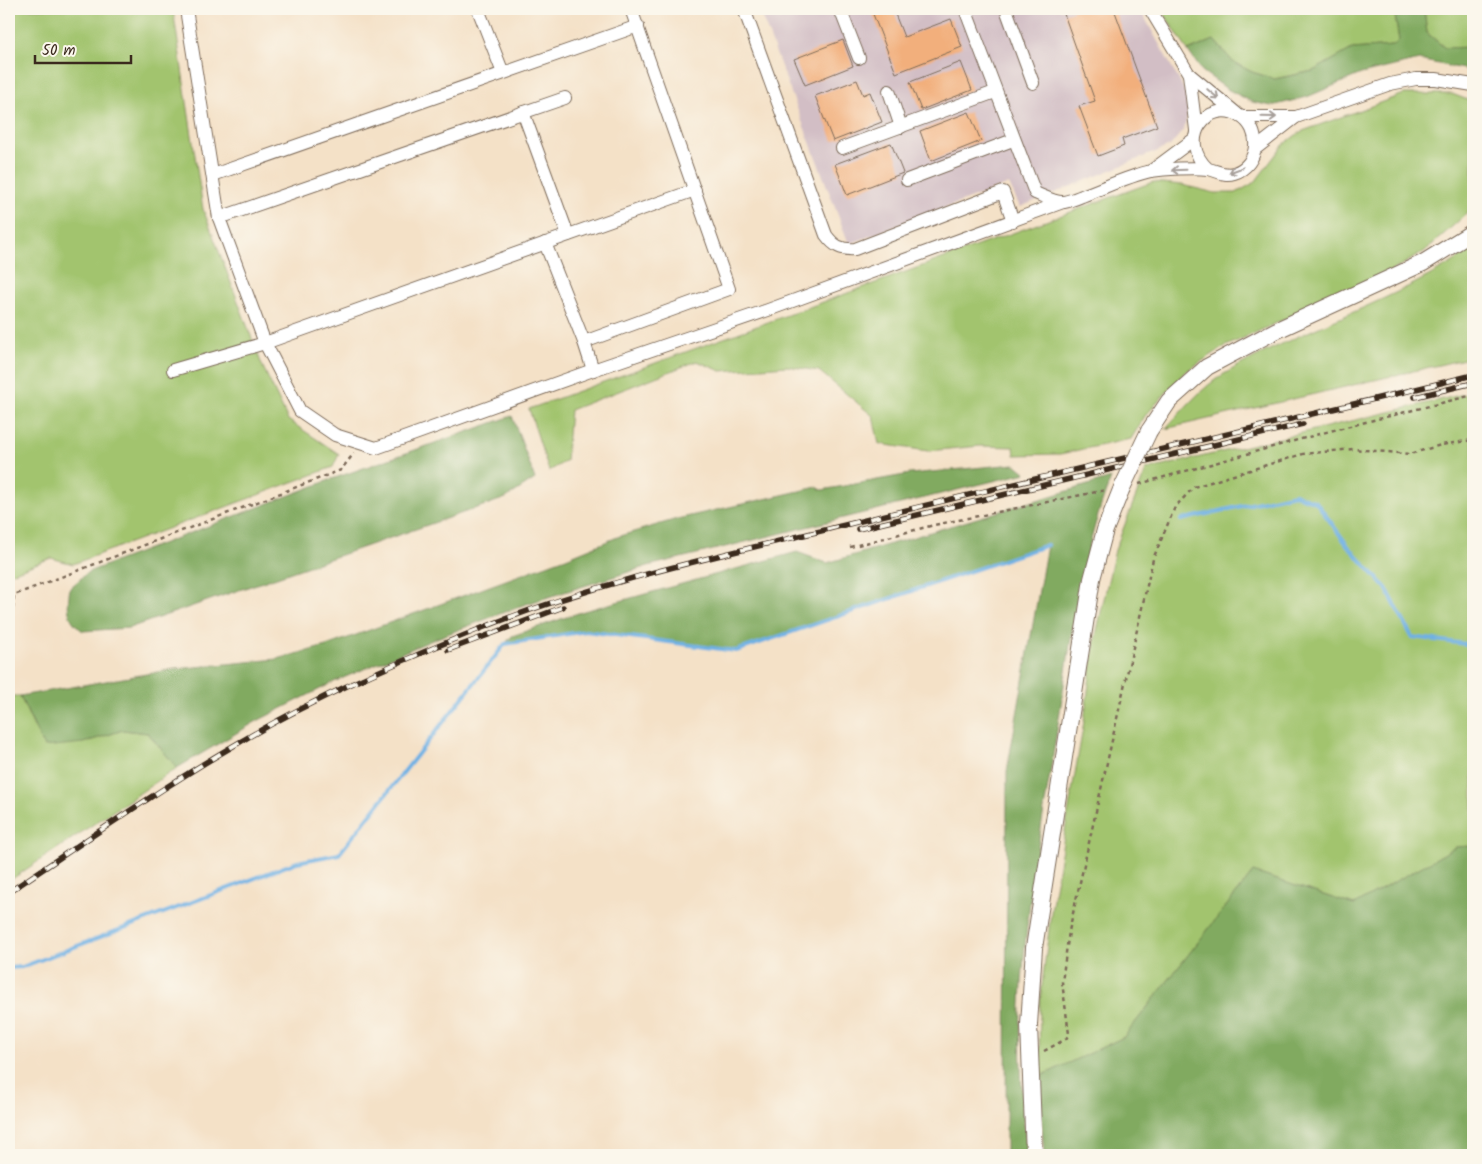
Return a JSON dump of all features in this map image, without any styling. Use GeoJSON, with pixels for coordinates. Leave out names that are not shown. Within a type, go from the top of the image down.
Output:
{"type":"FeatureCollection","features":[{"type":"Feature","properties":{"kind":"main road"},"geometry":{"type":"LineString","coordinates":[[1034,1155],[1029,1025],[1034,948],[1048,854],[1092,579],[1105,530],[1122,488],[1149,431],[1169,402],[1207,367],[1275,331],[1423,263],[1472,232]]}},
{"type":"Feature","properties":{"kind":"street"},"geometry":{"type":"LineString","coordinates":[[188,9],[219,218],[265,343],[300,411],[335,435],[376,448],[593,370],[768,310],[1151,171],[1208,169],[1223,174],[1234,173],[1251,160],[1255,149],[1255,136],[1250,124],[1189,74],[1150,9]]}},
{"type":"Feature","properties":{"kind":"street"},"geometry":{"type":"LineString","coordinates":[[478,9],[503,73]]}},
{"type":"Feature","properties":{"kind":"street"},"geometry":{"type":"LineString","coordinates":[[584,342],[729,289],[631,9]]}},
{"type":"Feature","properties":{"kind":"street"},"geometry":{"type":"LineString","coordinates":[[744,9],[826,235],[838,248],[855,248],[1003,192],[1013,221]]}},
{"type":"Feature","properties":{"kind":"street"},"geometry":{"type":"LineString","coordinates":[[840,9],[859,58]]}},
{"type":"Feature","properties":{"kind":"street"},"geometry":{"type":"LineString","coordinates":[[1006,9],[1033,83]]}},
{"type":"Feature","properties":{"kind":"street"},"geometry":{"type":"LineString","coordinates":[[968,10],[995,92],[1035,194],[1063,202]]}},
{"type":"Feature","properties":{"kind":"street"},"geometry":{"type":"LineString","coordinates":[[212,175],[638,26]]}},
{"type":"Feature","properties":{"kind":"street"},"geometry":{"type":"LineString","coordinates":[[1189,74],[1197,156],[1208,169]]}},
{"type":"Feature","properties":{"kind":"street"},"geometry":{"type":"LineString","coordinates":[[1255,149],[1296,117],[1390,84],[1426,79],[1473,85]]}},
{"type":"Feature","properties":{"kind":"street"},"geometry":{"type":"LineString","coordinates":[[1460,84],[1473,89]]}},
{"type":"Feature","properties":{"kind":"street"},"geometry":{"type":"LineString","coordinates":[[889,91],[900,127]]}},
{"type":"Feature","properties":{"kind":"street"},"geometry":{"type":"LineString","coordinates":[[842,148],[995,92]]}},
{"type":"Feature","properties":{"kind":"street"},"geometry":{"type":"LineString","coordinates":[[219,218],[565,98]]}},
{"type":"Feature","properties":{"kind":"street"},"geometry":{"type":"LineString","coordinates":[[523,112],[568,235]]}},
{"type":"Feature","properties":{"kind":"street"},"geometry":{"type":"LineString","coordinates":[[1151,171],[1195,135],[1202,121],[1212,114],[1222,112],[1239,115],[1296,117]]}},
{"type":"Feature","properties":{"kind":"street"},"geometry":{"type":"LineString","coordinates":[[906,180],[1013,140]]}},
{"type":"Feature","properties":{"kind":"street"},"geometry":{"type":"LineString","coordinates":[[173,370],[265,343],[695,190]]}},
{"type":"Feature","properties":{"kind":"street"},"geometry":{"type":"LineString","coordinates":[[545,243],[593,370]]}},
{"type":"Feature","properties":{"kind":"path"},"geometry":{"type":"LineString","coordinates":[[850,547],[934,525],[1122,488],[1330,431],[1473,395]]}},
{"type":"Feature","properties":{"kind":"path"},"geometry":{"type":"LineString","coordinates":[[1030,1058],[1066,1039],[1070,1034],[1062,982],[1069,931],[1153,559],[1175,507],[1194,487],[1303,454],[1353,449],[1410,454],[1468,439],[1473,440]]}},
{"type":"Feature","properties":{"kind":"path"},"geometry":{"type":"LineString","coordinates":[[9,664],[14,594],[341,470],[361,444]]}},
{"type":"Feature","properties":{"kind":"shaded area"},"geometry":{"type":"Polygon","coordinates":[[[759,9],[1140,9],[1186,93],[1188,112],[1184,129],[1170,146],[1020,207],[1009,184],[849,244],[759,9]]]}},
{"type":"Feature","properties":{"kind":"green space"},"geometry":{"type":"Polygon","coordinates":[[[9,9],[173,9],[203,209],[262,365],[288,420],[339,454],[333,467],[73,564],[51,558],[9,574],[9,9]]]}},
{"type":"Feature","properties":{"kind":"green space"},"geometry":{"type":"Polygon","coordinates":[[[1161,9],[1394,9],[1399,41],[1393,46],[1352,49],[1313,71],[1274,79],[1252,72],[1233,62],[1214,40],[1188,51],[1161,9]]]}},
{"type":"Feature","properties":{"kind":"green space"},"geometry":{"type":"Polygon","coordinates":[[[1394,9],[1424,9],[1427,33],[1445,48],[1473,47],[1473,71],[1419,60],[1361,74],[1307,97],[1272,106],[1252,102],[1227,89],[1202,71],[1188,51],[1214,40],[1233,62],[1252,72],[1275,79],[1313,71],[1352,49],[1393,46],[1399,40],[1394,9]]]}},
{"type":"Feature","properties":{"kind":"green space"},"geometry":{"type":"Polygon","coordinates":[[[1424,9],[1473,9],[1473,47],[1445,48],[1427,33],[1424,9]]]}},
{"type":"Feature","properties":{"kind":"green space"},"geometry":{"type":"Polygon","coordinates":[[[1404,94],[1452,94],[1473,102],[1473,208],[1425,251],[1397,268],[1224,347],[1185,372],[1145,416],[1131,439],[1060,454],[1015,455],[1014,447],[980,446],[928,451],[879,444],[873,416],[819,371],[787,366],[721,371],[697,361],[570,410],[566,461],[549,471],[529,409],[1153,182],[1182,185],[1215,193],[1236,193],[1255,182],[1283,145],[1300,132],[1404,94]]]}},
{"type":"Feature","properties":{"kind":"green space"},"geometry":{"type":"Polygon","coordinates":[[[1473,249],[1473,357],[1165,429],[1200,392],[1224,374],[1286,342],[1413,284],[1473,249]]]}},
{"type":"Feature","properties":{"kind":"green space"},"geometry":{"type":"Polygon","coordinates":[[[1473,392],[1473,846],[1456,847],[1354,905],[1253,872],[1124,1037],[1039,1077],[1040,1001],[1052,905],[1083,728],[1095,639],[1115,550],[1146,470],[1473,392]]]}},
{"type":"Feature","properties":{"kind":"green space"},"geometry":{"type":"Polygon","coordinates":[[[512,416],[535,479],[506,498],[129,628],[83,631],[73,622],[68,607],[70,588],[88,572],[332,479],[512,416]]]}},
{"type":"Feature","properties":{"kind":"green space"},"geometry":{"type":"Polygon","coordinates":[[[1015,464],[1026,473],[648,566],[523,605],[437,638],[336,681],[257,721],[177,768],[148,733],[123,730],[83,743],[44,747],[20,696],[175,669],[277,659],[326,646],[566,558],[620,536],[677,519],[817,487],[822,490],[910,474],[1015,464]]]}},
{"type":"Feature","properties":{"kind":"green space"},"geometry":{"type":"Polygon","coordinates":[[[1111,478],[1091,538],[1072,631],[1027,927],[1020,1030],[1021,1081],[1027,1155],[1006,1155],[1007,771],[1047,545],[736,651],[586,631],[505,644],[512,636],[584,611],[797,552],[827,563],[1111,478]]]}},
{"type":"Feature","properties":{"kind":"green space"},"geometry":{"type":"Polygon","coordinates":[[[9,696],[20,696],[34,727],[83,743],[123,730],[148,733],[177,768],[9,881],[9,696]]]}},
{"type":"Feature","properties":{"kind":"green space"},"geometry":{"type":"Polygon","coordinates":[[[1473,846],[1473,1155],[1044,1155],[1039,1077],[1124,1037],[1253,872],[1354,905],[1456,847],[1473,846]]]}},
{"type":"Feature","properties":{"kind":"building"},"geometry":{"type":"Polygon","coordinates":[[[871,9],[893,9],[904,37],[951,19],[962,47],[896,73],[871,9]]]}},
{"type":"Feature","properties":{"kind":"building"},"geometry":{"type":"Polygon","coordinates":[[[1078,9],[1114,9],[1157,126],[1122,139],[1124,146],[1098,156],[1079,106],[1095,101],[1064,14],[1078,9]]]}},
{"type":"Feature","properties":{"kind":"building"},"geometry":{"type":"Polygon","coordinates":[[[843,40],[853,66],[805,85],[794,59],[843,40]]]}},
{"type":"Feature","properties":{"kind":"building"},"geometry":{"type":"Polygon","coordinates":[[[961,62],[972,90],[921,110],[910,82],[961,62]]]}},
{"type":"Feature","properties":{"kind":"building"},"geometry":{"type":"Polygon","coordinates":[[[857,80],[863,95],[870,92],[882,122],[833,141],[815,96],[857,80]]]}},
{"type":"Feature","properties":{"kind":"building"},"geometry":{"type":"Polygon","coordinates":[[[969,112],[981,141],[931,161],[920,131],[969,112]]]}},
{"type":"Feature","properties":{"kind":"building"},"geometry":{"type":"Polygon","coordinates":[[[891,143],[903,173],[847,195],[835,164],[891,143]]]}},
{"type":"Feature","properties":{"kind":"waterway"},"geometry":{"type":"LineString","coordinates":[[1181,520],[1294,494],[1316,502],[1348,546],[1386,588],[1412,637],[1473,645]]}},
{"type":"Feature","properties":{"kind":"waterway"},"geometry":{"type":"LineString","coordinates":[[9,968],[22,967],[297,862],[339,854],[505,644],[586,631],[736,651],[1047,545]]}},
{"type":"Feature","properties":{"kind":"railway"},"geometry":{"type":"LineString","coordinates":[[9,892],[152,796],[298,710],[389,667],[526,611],[571,596],[707,558],[1473,375]]}},
{"type":"Feature","properties":{"kind":"railway"},"geometry":{"type":"LineString","coordinates":[[1415,397],[1473,383]]}},
{"type":"Feature","properties":{"kind":"railway"},"geometry":{"type":"LineString","coordinates":[[858,529],[1303,424]]}},
{"type":"Feature","properties":{"kind":"railway"},"geometry":{"type":"LineString","coordinates":[[448,650],[563,607]]}}]}
